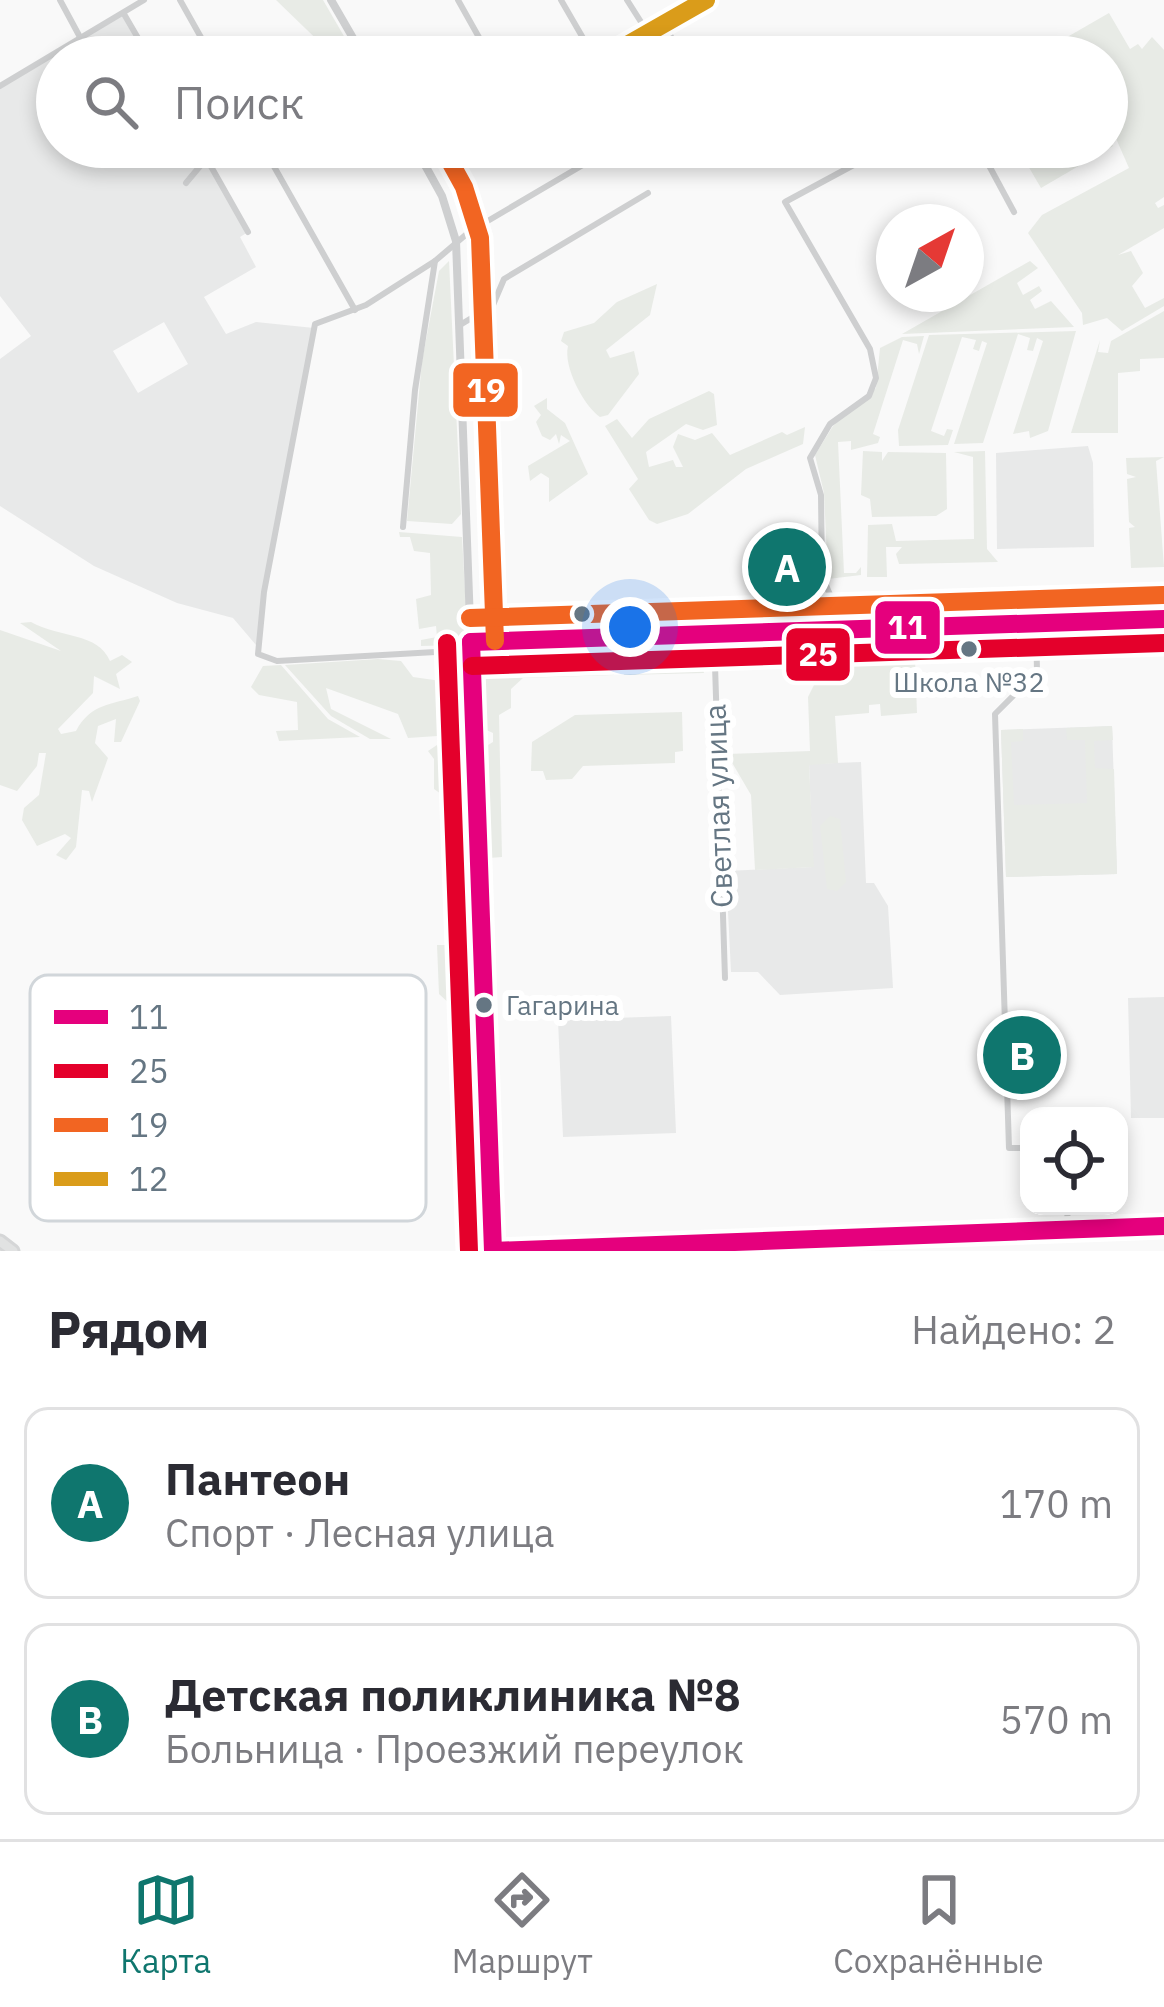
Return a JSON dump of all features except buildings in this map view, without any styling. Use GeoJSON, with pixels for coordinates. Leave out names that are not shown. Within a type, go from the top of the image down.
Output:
{"type":"FeatureCollection","features":[{"type":"Feature","properties":{"kind":"main road"},"geometry":{"type":"LineString","coordinates":[[0,1241],[13,1251]]}},
{"type":"Feature","properties":{"kind":"street"},"geometry":{"type":"LineString","coordinates":[[60,0],[80,36]]}},
{"type":"Feature","properties":{"kind":"street"},"geometry":{"type":"LineString","coordinates":[[87,36],[144,0]]}},
{"type":"Feature","properties":{"kind":"street"},"geometry":{"type":"LineString","coordinates":[[180,0],[200,36]]}},
{"type":"Feature","properties":{"kind":"street"},"geometry":{"type":"LineString","coordinates":[[331,0],[352,36]]}},
{"type":"Feature","properties":{"kind":"street"},"geometry":{"type":"LineString","coordinates":[[458,0],[478,36]]}},
{"type":"Feature","properties":{"kind":"street"},"geometry":{"type":"LineString","coordinates":[[561,0],[582,36]]}},
{"type":"Feature","properties":{"kind":"street"},"geometry":{"type":"LineString","coordinates":[[628,0],[648,33]]}},
{"type":"Feature","properties":{"kind":"street"},"geometry":{"type":"LineString","coordinates":[[643,36],[706,0]]}},
{"type":"Feature","properties":{"kind":"street"},"geometry":{"type":"LineString","coordinates":[[124,14],[137,36]]}},
{"type":"Feature","properties":{"kind":"street"},"geometry":{"type":"LineString","coordinates":[[664,24],[671,36]]}},
{"type":"Feature","properties":{"kind":"street"},"geometry":{"type":"LineString","coordinates":[[0,86],[36,65]]}},
{"type":"Feature","properties":{"kind":"street"},"geometry":{"type":"LineString","coordinates":[[186,183],[200,168]]}},
{"type":"Feature","properties":{"kind":"street"},"geometry":{"type":"LineString","coordinates":[[212,168],[248,232]]}},
{"type":"Feature","properties":{"kind":"street"},"geometry":{"type":"LineString","coordinates":[[275,168],[355,310]]}},
{"type":"Feature","properties":{"kind":"street"},"geometry":{"type":"LineString","coordinates":[[427,168],[456,241],[494,1251],[1164,1226]]}},
{"type":"Feature","properties":{"kind":"street"},"geometry":{"type":"LineString","coordinates":[[578,168],[456,241],[435,261],[355,310],[321,318],[314,328],[263,592],[258,654],[277,661],[453,651],[471,642],[1164,619]]}},
{"type":"Feature","properties":{"kind":"street"},"geometry":{"type":"LineString","coordinates":[[838,629],[822,576],[820,495],[810,458],[830,424],[874,388],[870,349],[785,202],[848,168]]}},
{"type":"Feature","properties":{"kind":"street"},"geometry":{"type":"LineString","coordinates":[[991,168],[1015,212]]}},
{"type":"Feature","properties":{"kind":"street"},"geometry":{"type":"LineString","coordinates":[[460,325],[493,305],[504,279],[648,193]]}},
{"type":"Feature","properties":{"kind":"street"},"geometry":{"type":"LineString","coordinates":[[403,527],[415,390],[435,261]]}},
{"type":"Feature","properties":{"kind":"street"},"geometry":{"type":"LineString","coordinates":[[1020,1148],[1009,1148],[995,714],[1037,672],[1036,622]]}},
{"type":"Feature","properties":{"kind":"street","name":"Светлая улица"},"geometry":{"type":"LineString","coordinates":[[714,633],[724,978]]}},
{"type":"Feature","properties":{"kind":"street"},"geometry":{"type":"LineString","coordinates":[[1067,1215],[1068,1229]]}},
{"type":"Feature","properties":{"kind":"shaded area"},"geometry":{"type":"Polygon","coordinates":[[[276,0],[323,0],[344,36],[313,36],[276,0]]]}},
{"type":"Feature","properties":{"kind":"shaded area"},"geometry":{"type":"Polygon","coordinates":[[[1109,13],[1122,36],[1069,36],[1109,13]]]}},
{"type":"Feature","properties":{"kind":"shaded area"},"geometry":{"type":"Polygon","coordinates":[[[124,14],[137,36],[86,36],[124,14]]]}},
{"type":"Feature","properties":{"kind":"shaded area"},"geometry":{"type":"Polygon","coordinates":[[[1152,37],[1164,50],[1164,197],[1155,203],[1158,208],[1164,205],[1164,228],[1118,255],[1131,251],[1143,273],[1132,286],[1145,308],[1164,298],[1164,306],[1122,331],[1107,318],[1083,325],[1082,313],[1028,233],[1042,215],[1129,168],[1128,46],[1130,49],[1138,44],[1142,49],[1152,37]]]}},
{"type":"Feature","properties":{"kind":"shaded area"},"geometry":{"type":"Polygon","coordinates":[[[36,65],[36,168],[212,168],[248,232],[240,237],[256,267],[204,297],[226,334],[256,322],[314,328],[256,645],[233,618],[177,603],[94,566],[0,506],[0,359],[31,336],[0,296],[0,86],[36,65]],[[164,322],[113,351],[138,393],[188,364],[164,322]]]}},
{"type":"Feature","properties":{"kind":"shaded area"},"geometry":{"type":"Polygon","coordinates":[[[1029,168],[1075,168],[1041,188],[1029,168]]]}},
{"type":"Feature","properties":{"kind":"shaded area"},"geometry":{"type":"Polygon","coordinates":[[[449,261],[461,514],[452,524],[407,521],[422,361],[439,271],[449,261]]]}},
{"type":"Feature","properties":{"kind":"shaded area"},"geometry":{"type":"Polygon","coordinates":[[[1030,261],[1038,268],[1017,283],[1023,295],[1039,286],[1042,291],[1030,300],[1035,309],[1051,301],[1074,327],[902,334],[941,312],[984,312],[984,287],[1030,261]]]}},
{"type":"Feature","properties":{"kind":"shaded area"},"geometry":{"type":"Polygon","coordinates":[[[657,284],[650,315],[606,350],[610,358],[634,351],[639,374],[608,415],[600,417],[576,384],[568,364],[568,346],[561,341],[564,332],[594,323],[617,302],[657,284]]]}},
{"type":"Feature","properties":{"kind":"shaded area"},"geometry":{"type":"Polygon","coordinates":[[[1164,311],[1164,358],[1140,359],[1140,371],[1118,373],[1118,433],[1071,433],[1100,340],[1098,352],[1108,353],[1111,341],[1164,311]]]}},
{"type":"Feature","properties":{"kind":"shaded area"},"geometry":{"type":"Polygon","coordinates":[[[1076,331],[1048,431],[1030,438],[1029,431],[1013,434],[1043,341],[1037,338],[1033,351],[1027,350],[1030,338],[1018,334],[983,443],[954,444],[987,343],[982,341],[979,351],[973,349],[976,340],[962,337],[931,431],[944,436],[947,429],[953,430],[948,445],[899,446],[898,430],[929,335],[1076,331]]]}},
{"type":"Feature","properties":{"kind":"shaded area"},"geometry":{"type":"Polygon","coordinates":[[[924,336],[919,354],[917,344],[903,340],[873,434],[880,437],[878,443],[851,450],[851,441],[838,442],[844,573],[856,573],[861,567],[861,575],[828,579],[824,493],[815,455],[833,426],[876,388],[880,348],[902,337],[924,336]]]}},
{"type":"Feature","properties":{"kind":"shaded area"},"geometry":{"type":"Polygon","coordinates":[[[709,391],[714,394],[717,425],[703,430],[686,424],[646,452],[649,467],[673,460],[676,467],[683,467],[673,447],[678,434],[695,440],[712,433],[730,455],[805,427],[803,444],[746,469],[688,514],[657,524],[649,520],[629,489],[638,479],[605,426],[617,419],[632,438],[649,419],[709,391]]]}},
{"type":"Feature","properties":{"kind":"shaded area"},"geometry":{"type":"Polygon","coordinates":[[[547,398],[547,409],[565,423],[588,474],[549,502],[549,478],[541,473],[530,481],[528,466],[570,441],[561,435],[559,444],[556,434],[550,440],[542,436],[536,422],[541,415],[534,406],[547,398]]]}},
{"type":"Feature","properties":{"kind":"shaded area"},"geometry":{"type":"Polygon","coordinates":[[[1088,446],[1093,463],[1094,547],[997,549],[996,453],[1088,446]]]}},
{"type":"Feature","properties":{"kind":"shaded area"},"geometry":{"type":"Polygon","coordinates":[[[863,451],[882,452],[882,461],[888,452],[946,453],[947,509],[936,516],[872,517],[870,499],[861,495],[863,451]]]}},
{"type":"Feature","properties":{"kind":"shaded area"},"geometry":{"type":"Polygon","coordinates":[[[985,451],[987,549],[998,562],[899,564],[896,554],[902,547],[886,547],[887,577],[867,577],[868,525],[892,524],[896,541],[974,539],[973,457],[954,452],[985,451]]]}},
{"type":"Feature","properties":{"kind":"shaded area"},"geometry":{"type":"Polygon","coordinates":[[[1164,457],[1156,461],[1164,567],[1131,568],[1129,528],[1135,527],[1129,522],[1127,479],[1136,477],[1127,474],[1126,458],[1164,457]]]}},
{"type":"Feature","properties":{"kind":"shaded area"},"geometry":{"type":"Polygon","coordinates":[[[399,532],[462,537],[467,626],[458,645],[421,646],[421,640],[437,637],[436,626],[419,629],[416,599],[431,595],[430,553],[414,551],[410,537],[400,537],[399,532]]]}},
{"type":"Feature","properties":{"kind":"shaded area"},"geometry":{"type":"Polygon","coordinates":[[[1002,592],[1003,617],[935,619],[934,594],[1002,592]]]}},
{"type":"Feature","properties":{"kind":"shaded area"},"geometry":{"type":"Polygon","coordinates":[[[681,613],[679,626],[566,624],[548,631],[503,632],[502,618],[681,613]]]}},
{"type":"Feature","properties":{"kind":"shaded area"},"geometry":{"type":"Polygon","coordinates":[[[31,622],[87,640],[110,661],[122,655],[132,662],[116,674],[120,689],[94,676],[93,693],[58,729],[61,734],[76,731],[102,706],[138,696],[140,701],[121,742],[114,742],[116,719],[98,726],[95,743],[108,758],[92,802],[89,791],[82,790],[76,847],[66,860],[56,855],[71,838],[65,834],[37,846],[22,820],[24,808],[39,795],[46,753],[39,753],[37,766],[17,791],[0,785],[0,630],[61,651],[20,623],[31,622]]]}},
{"type":"Feature","properties":{"kind":"shaded area"},"geometry":{"type":"Polygon","coordinates":[[[914,632],[917,713],[881,716],[880,704],[869,705],[869,713],[835,716],[838,763],[809,765],[814,867],[755,870],[751,795],[727,754],[810,751],[808,697],[817,679],[829,679],[837,668],[836,654],[826,654],[825,635],[914,632]]]}},
{"type":"Feature","properties":{"kind":"shaded area"},"geometry":{"type":"Polygon","coordinates":[[[1032,632],[1033,649],[926,655],[925,634],[991,638],[1032,632]]]}},
{"type":"Feature","properties":{"kind":"shaded area"},"geometry":{"type":"Polygon","coordinates":[[[704,642],[704,655],[699,656],[704,673],[624,675],[623,645],[673,647],[674,655],[687,654],[684,643],[704,642]]]}},
{"type":"Feature","properties":{"kind":"shaded area"},"geometry":{"type":"Polygon","coordinates":[[[614,645],[614,675],[523,678],[511,689],[511,708],[499,715],[502,857],[489,858],[483,748],[493,742],[493,733],[482,728],[483,656],[493,648],[614,645]]]}},
{"type":"Feature","properties":{"kind":"shaded area"},"geometry":{"type":"Polygon","coordinates":[[[401,661],[413,677],[441,681],[454,702],[452,735],[408,738],[398,714],[326,688],[331,709],[391,739],[370,739],[331,716],[285,665],[401,661]]]}},
{"type":"Feature","properties":{"kind":"shaded area"},"geometry":{"type":"Polygon","coordinates":[[[281,665],[328,719],[360,737],[279,741],[276,731],[298,730],[297,702],[259,695],[251,687],[263,666],[281,665]]]}},
{"type":"Feature","properties":{"kind":"shaded area"},"geometry":{"type":"Polygon","coordinates":[[[682,712],[683,751],[675,752],[675,763],[583,766],[572,779],[546,780],[543,771],[531,771],[532,742],[575,715],[682,712]]]}},
{"type":"Feature","properties":{"kind":"shaded area","name":"Школа №32"},"geometry":{"type":"Polygon","coordinates":[[[1112,726],[1117,874],[1006,877],[1001,730],[1112,726]]]}},
{"type":"Feature","properties":{"kind":"shaded area","name":"Школа №32"},"geometry":{"type":"Polygon","coordinates":[[[1112,726],[1113,740],[1094,741],[1095,768],[1114,769],[1117,874],[1006,877],[1001,730],[1023,729],[1023,741],[1011,742],[1014,805],[1087,803],[1085,740],[1067,740],[1066,728],[1112,726]]]}},
{"type":"Feature","properties":{"kind":"shaded area"},"geometry":{"type":"Polygon","coordinates":[[[437,745],[441,754],[458,754],[462,831],[448,828],[447,798],[434,789],[434,759],[428,751],[437,745]]]}},
{"type":"Feature","properties":{"kind":"shaded area"},"geometry":{"type":"Polygon","coordinates":[[[861,762],[866,883],[874,883],[888,906],[893,988],[780,995],[758,972],[731,972],[726,871],[813,867],[809,764],[861,762]]]}},
{"type":"Feature","properties":{"kind":"shaded area"},"geometry":{"type":"Polygon","coordinates":[[[830,816],[840,819],[846,882],[837,891],[827,889],[820,826],[830,816]]]}},
{"type":"Feature","properties":{"kind":"shaded area"},"geometry":{"type":"Polygon","coordinates":[[[437,945],[466,945],[469,1044],[453,1039],[450,1004],[439,994],[437,945]]]}},
{"type":"Feature","properties":{"kind":"shaded area"},"geometry":{"type":"Polygon","coordinates":[[[1164,997],[1164,1118],[1131,1118],[1128,998],[1164,997]]]}},
{"type":"Feature","properties":{"kind":"shaded area"},"geometry":{"type":"Polygon","coordinates":[[[671,1016],[676,1133],[563,1137],[558,1020],[671,1016]]]}},
{"type":"Feature","properties":{"kind":"transit line","name":"12"},"geometry":{"type":"LineString","coordinates":[[643,36],[706,0]]}},
{"type":"Feature","properties":{"kind":"transit line","name":"19"},"geometry":{"type":"LineString","coordinates":[[454,168],[480,238],[495,641]]}},
{"type":"Feature","properties":{"kind":"transit line","name":"19"},"geometry":{"type":"LineString","coordinates":[[470,618],[1163,595]]}},
{"type":"Feature","properties":{"kind":"transit line","name":"11"},"geometry":{"type":"LineString","coordinates":[[471,642],[1164,619]]}},
{"type":"Feature","properties":{"kind":"transit line","name":"11"},"geometry":{"type":"LineString","coordinates":[[471,642],[493,1251]]}},
{"type":"Feature","properties":{"kind":"transit line","name":"25"},"geometry":{"type":"LineString","coordinates":[[447,643],[469,1251]]}},
{"type":"Feature","properties":{"kind":"transit line","name":"25"},"geometry":{"type":"LineString","coordinates":[[472,666],[1164,643]]}},
{"type":"Feature","properties":{"kind":"transit line","name":"11"},"geometry":{"type":"LineString","coordinates":[[493,1251],[1164,1226]]}},
{"type":"Feature","properties":{"kind":"place","name":"Пантеон"},"geometry":{"type":"Point","coordinates":[787,567]}},
{"type":"Feature","properties":{"kind":"place","name":"Школа №32"},"geometry":{"type":"Point","coordinates":[969,649]}},
{"type":"Feature","properties":{"kind":"place","name":"Гагарина"},"geometry":{"type":"Point","coordinates":[484,1005]}},
{"type":"Feature","properties":{"kind":"place","name":"Детская поликлиника №8"},"geometry":{"type":"Point","coordinates":[1022,1055]}}]}
